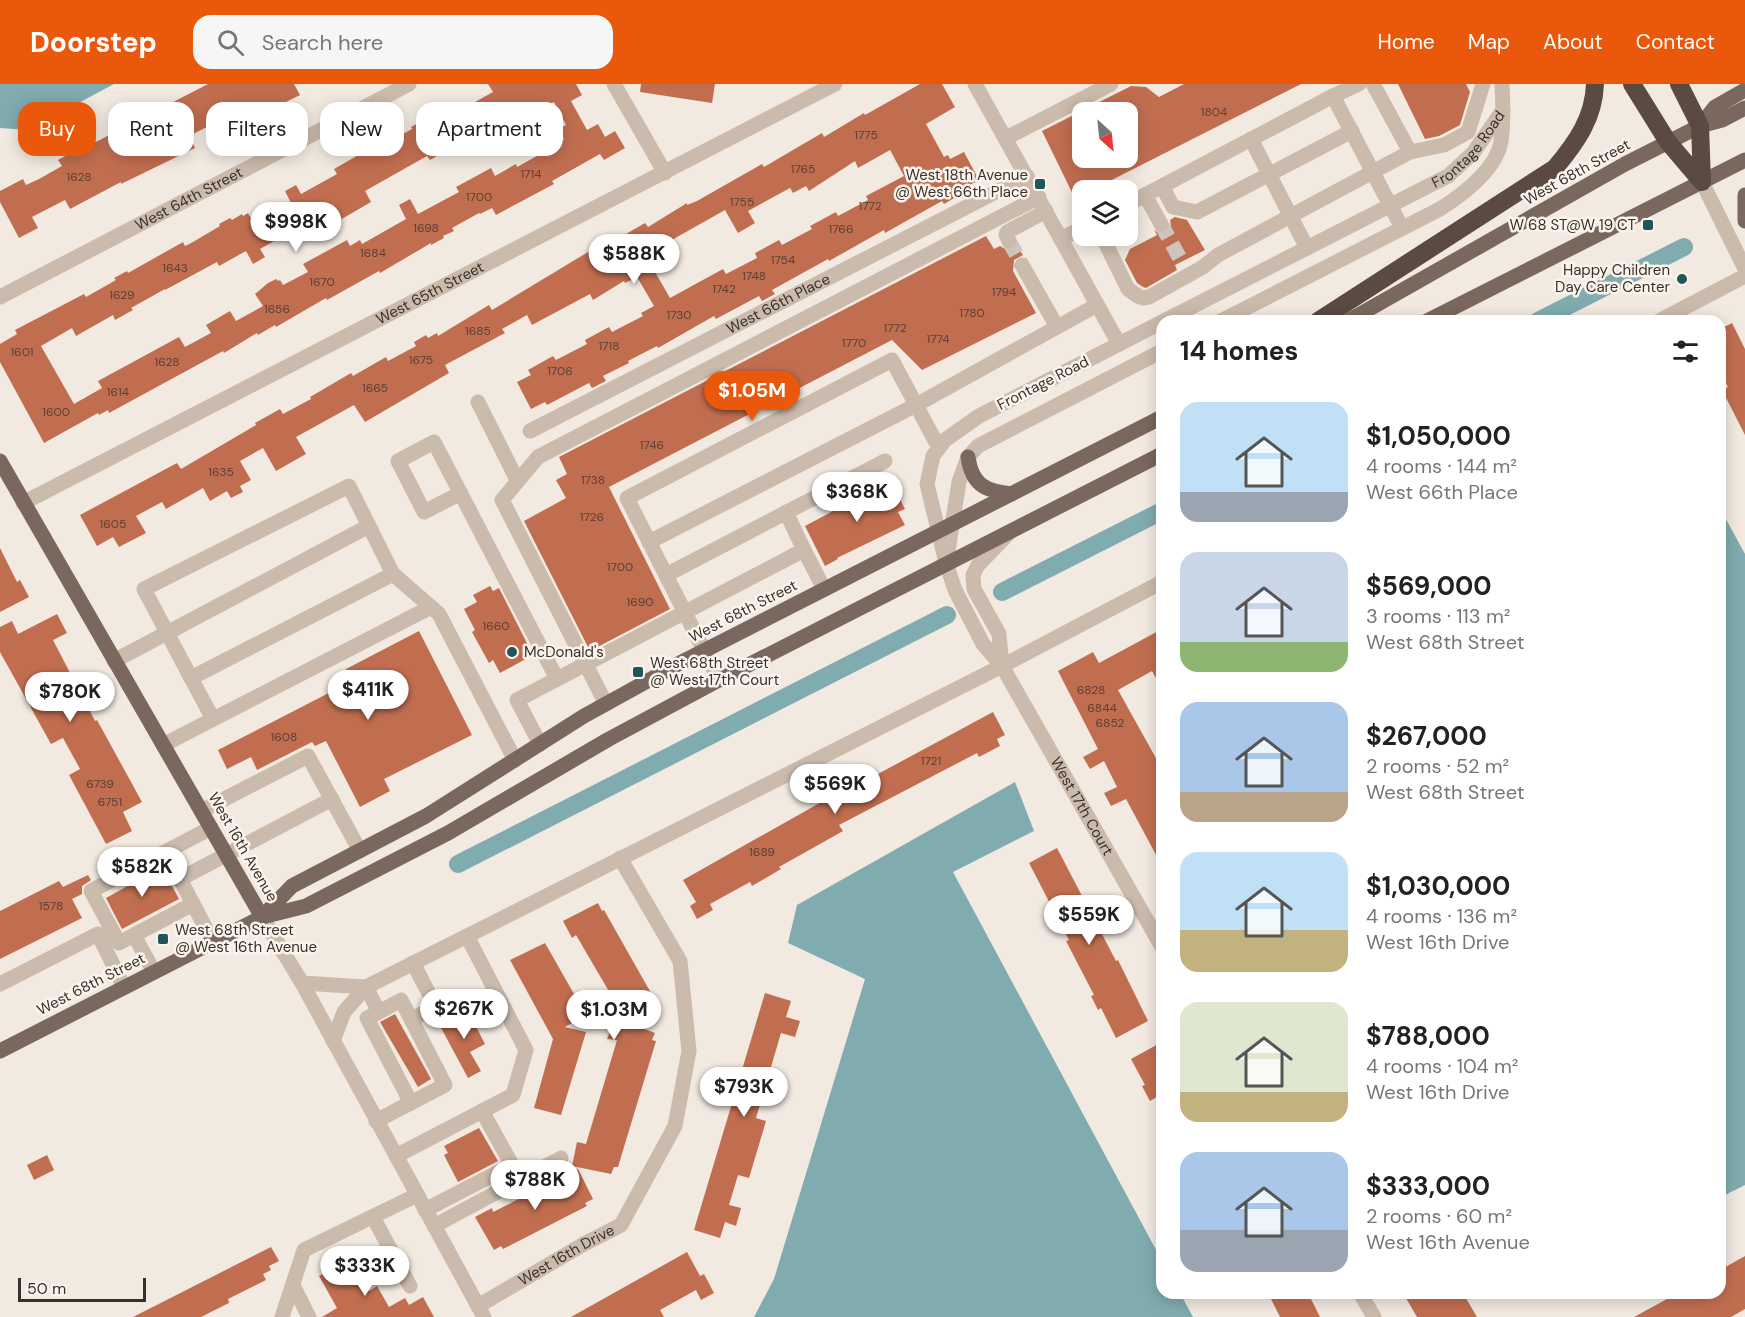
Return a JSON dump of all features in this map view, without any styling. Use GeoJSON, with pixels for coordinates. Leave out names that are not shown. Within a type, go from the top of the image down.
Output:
{"type":"FeatureCollection","features":[{"type":"Feature","properties":{"kind":"highway"},"geometry":{"type":"LineString","coordinates":[[1327,315],[1555,168],[1574,146],[1588,122],[1595,84]]}},
{"type":"Feature","properties":{"kind":"highway"},"geometry":{"type":"LineString","coordinates":[[1632,84],[1668,142],[1702,182]]}},
{"type":"Feature","properties":{"kind":"highway"},"geometry":{"type":"LineString","coordinates":[[1679,84],[1700,126],[1702,182]]}},
{"type":"Feature","properties":{"kind":"main road","name":"West 68th Street"},"geometry":{"type":"LineString","coordinates":[[1700,126],[1715,107],[1745,90]]}},
{"type":"Feature","properties":{"kind":"main road","name":"West 68th Street"},"geometry":{"type":"LineString","coordinates":[[1358,315],[1668,142],[1745,108]]}},
{"type":"Feature","properties":{"kind":"main road"},"geometry":{"type":"LineString","coordinates":[[1439,315],[1745,160]]}},
{"type":"Feature","properties":{"kind":"main road"},"geometry":{"type":"LineString","coordinates":[[1745,195],[1745,221]]}},
{"type":"Feature","properties":{"kind":"main road","name":"West 68th Street"},"geometry":{"type":"LineString","coordinates":[[262,917],[292,886],[435,810],[606,704],[824,589],[1156,420]]}},
{"type":"Feature","properties":{"kind":"main road"},"geometry":{"type":"LineString","coordinates":[[968,457],[973,475],[981,486],[992,492],[1012,494]]}},
{"type":"Feature","properties":{"kind":"main road","name":"West 68th Street"},"geometry":{"type":"LineString","coordinates":[[0,1051],[262,917],[306,906],[448,833],[609,739],[718,680],[1156,457]]}},
{"type":"Feature","properties":{"kind":"main road","name":"West 16th Avenue"},"geometry":{"type":"LineString","coordinates":[[0,460],[262,917]]}},
{"type":"Feature","properties":{"kind":"street","name":"West 64th Street"},"geometry":{"type":"LineString","coordinates":[[0,297],[409,84]]}},
{"type":"Feature","properties":{"kind":"street"},"geometry":{"type":"LineString","coordinates":[[614,84],[665,173]]}},
{"type":"Feature","properties":{"kind":"street","name":"West 65th Street"},"geometry":{"type":"LineString","coordinates":[[23,503],[834,84]]}},
{"type":"Feature","properties":{"kind":"street"},"geometry":{"type":"LineString","coordinates":[[975,84],[1119,344],[1112,366],[1098,384]]}},
{"type":"Feature","properties":{"kind":"street"},"geometry":{"type":"LineString","coordinates":[[1006,138],[1111,84]]}},
{"type":"Feature","properties":{"kind":"street"},"geometry":{"type":"LineString","coordinates":[[1138,199],[1359,84]]}},
{"type":"Feature","properties":{"kind":"street"},"geometry":{"type":"LineString","coordinates":[[1373,84],[1410,152]]}},
{"type":"Feature","properties":{"kind":"street"},"geometry":{"type":"LineString","coordinates":[[1107,246],[1128,289],[1138,296],[1149,297],[1185,268],[1203,267],[1218,255],[1410,152],[1444,145],[1468,132],[1483,84]]}},
{"type":"Feature","properties":{"kind":"street"},"geometry":{"type":"LineString","coordinates":[[1502,84],[1503,110]]}},
{"type":"Feature","properties":{"kind":"street"},"geometry":{"type":"LineString","coordinates":[[1334,96],[1402,228]]}},
{"type":"Feature","properties":{"kind":"street","name":"Frontage Road"},"geometry":{"type":"LineString","coordinates":[[1175,315],[1448,176],[1473,153],[1503,110]]}},
{"type":"Feature","properties":{"kind":"street","name":"Frontage Road"},"geometry":{"type":"LineString","coordinates":[[1233,315],[1440,209],[1465,193],[1484,174],[1501,143],[1503,110]]}},
{"type":"Feature","properties":{"kind":"street"},"geometry":{"type":"LineString","coordinates":[[1162,186],[1173,207],[1197,213],[1352,131]]}},
{"type":"Feature","properties":{"kind":"street"},"geometry":{"type":"LineString","coordinates":[[1251,139],[1307,248]]}},
{"type":"Feature","properties":{"kind":"street","name":"West 66th Place"},"geometry":{"type":"LineString","coordinates":[[530,431],[1027,177]]}},
{"type":"Feature","properties":{"kind":"street"},"geometry":{"type":"LineString","coordinates":[[1702,182],[1745,269]]}},
{"type":"Feature","properties":{"kind":"street"},"geometry":{"type":"LineString","coordinates":[[1145,195],[1161,224]]}},
{"type":"Feature","properties":{"kind":"street"},"geometry":{"type":"LineString","coordinates":[[1009,241],[1007,232],[1042,204]]}},
{"type":"Feature","properties":{"kind":"street"},"geometry":{"type":"LineString","coordinates":[[606,704],[502,500],[517,480],[538,457],[1042,204]]}},
{"type":"Feature","properties":{"kind":"street"},"geometry":{"type":"LineString","coordinates":[[1061,239],[1072,233]]}},
{"type":"Feature","properties":{"kind":"street"},"geometry":{"type":"LineString","coordinates":[[1023,265],[1057,327]]}},
{"type":"Feature","properties":{"kind":"street"},"geometry":{"type":"LineString","coordinates":[[1670,315],[1745,276]]}},
{"type":"Feature","properties":{"kind":"street"},"geometry":{"type":"LineString","coordinates":[[649,542],[916,405],[1097,305]]}},
{"type":"Feature","properties":{"kind":"street","name":"Frontage Road"},"geometry":{"type":"LineString","coordinates":[[936,452],[960,428],[979,416],[1156,325]]}},
{"type":"Feature","properties":{"kind":"street","name":"Frontage Road"},"geometry":{"type":"LineString","coordinates":[[968,457],[978,446],[988,440],[1156,354]]}},
{"type":"Feature","properties":{"kind":"street"},"geometry":{"type":"LineString","coordinates":[[718,680],[627,498],[892,360],[916,405],[936,452]]}},
{"type":"Feature","properties":{"kind":"street"},"geometry":{"type":"LineString","coordinates":[[478,402],[517,480]]}},
{"type":"Feature","properties":{"kind":"street"},"geometry":{"type":"LineString","coordinates":[[461,493],[424,512],[398,461],[434,442],[461,493],[557,679]]}},
{"type":"Feature","properties":{"kind":"street","name":"West 17th Court"},"geometry":{"type":"LineString","coordinates":[[936,452],[927,484],[946,563],[955,590],[983,644],[1002,666],[1156,936]]}},
{"type":"Feature","properties":{"kind":"street"},"geometry":{"type":"LineString","coordinates":[[946,563],[959,482],[968,457]]}},
{"type":"Feature","properties":{"kind":"street"},"geometry":{"type":"LineString","coordinates":[[666,575],[885,460]]}},
{"type":"Feature","properties":{"kind":"street"},"geometry":{"type":"LineString","coordinates":[[213,718],[144,589],[349,486],[393,574],[440,615],[515,760]]}},
{"type":"Feature","properties":{"kind":"street"},"geometry":{"type":"LineString","coordinates":[[786,512],[824,589]]}},
{"type":"Feature","properties":{"kind":"street"},"geometry":{"type":"LineString","coordinates":[[114,661],[369,526]]}},
{"type":"Feature","properties":{"kind":"street","name":"West 17th Court"},"geometry":{"type":"LineString","coordinates":[[1002,666],[999,634],[974,589],[973,575],[978,565],[1012,530]]}},
{"type":"Feature","properties":{"kind":"street"},"geometry":{"type":"LineString","coordinates":[[540,744],[517,700],[804,550]]}},
{"type":"Feature","properties":{"kind":"street"},"geometry":{"type":"LineString","coordinates":[[191,678],[393,574]]}},
{"type":"Feature","properties":{"kind":"street"},"geometry":{"type":"LineString","coordinates":[[333,1041],[344,1012],[366,987],[1002,666],[1156,585]]}},
{"type":"Feature","properties":{"kind":"street"},"geometry":{"type":"LineString","coordinates":[[163,746],[213,718],[431,607]]}},
{"type":"Feature","properties":{"kind":"street"},"geometry":{"type":"LineString","coordinates":[[201,811],[308,756],[360,851]]}},
{"type":"Feature","properties":{"kind":"street"},"geometry":{"type":"LineString","coordinates":[[180,879],[332,799]]}},
{"type":"Feature","properties":{"kind":"street"},"geometry":{"type":"LineString","coordinates":[[193,904],[119,943],[91,891],[210,828]]}},
{"type":"Feature","properties":{"kind":"street"},"geometry":{"type":"LineString","coordinates":[[165,852],[213,942]]}},
{"type":"Feature","properties":{"kind":"street","name":"West 16th Drive"},"geometry":{"type":"LineString","coordinates":[[481,1312],[584,1244],[621,1226],[675,1126],[689,1051],[680,961],[620,858]]}},
{"type":"Feature","properties":{"kind":"street","name":"West 16th Avenue"},"geometry":{"type":"LineString","coordinates":[[262,917],[302,983],[481,1312]]}},
{"type":"Feature","properties":{"kind":"street"},"geometry":{"type":"LineString","coordinates":[[0,984],[98,934],[124,987]]}},
{"type":"Feature","properties":{"kind":"street"},"geometry":{"type":"LineString","coordinates":[[134,935],[154,972]]}},
{"type":"Feature","properties":{"kind":"street"},"geometry":{"type":"LineString","coordinates":[[396,1156],[513,1095],[526,1050],[467,936]]}},
{"type":"Feature","properties":{"kind":"street"},"geometry":{"type":"LineString","coordinates":[[411,1019],[435,1007],[413,963]]}},
{"type":"Feature","properties":{"kind":"street"},"geometry":{"type":"LineString","coordinates":[[302,983],[366,987]]}},
{"type":"Feature","properties":{"kind":"street"},"geometry":{"type":"LineString","coordinates":[[366,987],[379,1012]]}},
{"type":"Feature","properties":{"kind":"street"},"geometry":{"type":"LineString","coordinates":[[376,1121],[411,1104],[445,1085],[401,1000],[367,1018],[411,1104]]}},
{"type":"Feature","properties":{"kind":"street"},"geometry":{"type":"LineString","coordinates":[[425,1210],[512,1165],[482,1111]]}},
{"type":"Feature","properties":{"kind":"street"},"geometry":{"type":"LineString","coordinates":[[434,1226],[561,1158]]}},
{"type":"Feature","properties":{"kind":"street"},"geometry":{"type":"LineString","coordinates":[[282,1317],[304,1250],[417,1196]]}},
{"type":"Feature","properties":{"kind":"street"},"geometry":{"type":"LineString","coordinates":[[373,1217],[410,1286]]}},
{"type":"Feature","properties":{"kind":"street"},"geometry":{"type":"LineString","coordinates":[[293,1285],[309,1317]]}},
{"type":"Feature","properties":{"kind":"street"},"geometry":{"type":"LineString","coordinates":[[1364,1299],[1374,1317]]}},
{"type":"Feature","properties":{"kind":"water"},"geometry":{"type":"Polygon","coordinates":[[[0,84],[114,84],[80,102],[18,102],[18,129],[0,128],[0,84]]]}},
{"type":"Feature","properties":{"kind":"water"},"geometry":{"type":"Polygon","coordinates":[[[1726,519],[1745,554],[1745,1185],[1726,1194],[1726,519]]]}},
{"type":"Feature","properties":{"kind":"water"},"geometry":{"type":"Polygon","coordinates":[[[1015,782],[1034,831],[953,872],[1156,1250],[1156,1299],[1183,1299],[1193,1317],[754,1317],[774,1279],[865,979],[788,943],[797,905],[1015,782]]]}},
{"type":"Feature","properties":{"kind":"building"},"geometry":{"type":"Polygon","coordinates":[[[208,84],[294,84],[300,95],[286,102],[206,102],[206,128],[194,134],[194,102],[173,102],[208,84]]]}},
{"type":"Feature","properties":{"kind":"building"},"geometry":{"type":"Polygon","coordinates":[[[488,84],[576,84],[582,95],[571,101],[587,130],[598,124],[605,137],[615,131],[625,148],[604,160],[600,154],[552,181],[554,184],[496,215],[492,208],[479,213],[452,228],[454,231],[443,236],[444,238],[431,245],[431,243],[380,273],[379,271],[327,300],[326,298],[276,327],[275,325],[258,335],[257,333],[224,353],[223,351],[109,413],[108,410],[99,415],[98,413],[44,443],[0,362],[0,344],[17,334],[15,330],[84,294],[86,297],[116,280],[114,278],[127,271],[128,273],[183,242],[185,246],[193,242],[230,218],[232,220],[248,213],[255,225],[291,203],[285,191],[296,185],[301,194],[337,174],[334,169],[357,156],[404,156],[404,133],[416,124],[416,156],[427,156],[365,191],[371,202],[328,227],[325,221],[302,235],[297,228],[260,249],[265,257],[253,264],[246,251],[219,266],[217,262],[131,308],[133,310],[115,320],[113,315],[76,336],[72,328],[41,346],[74,404],[102,388],[98,381],[179,337],[185,347],[211,333],[206,325],[230,311],[236,321],[263,306],[255,294],[268,283],[276,279],[280,280],[283,285],[308,272],[303,264],[347,240],[350,246],[360,240],[362,244],[406,219],[399,205],[410,199],[418,214],[459,192],[456,187],[491,168],[495,176],[537,156],[563,156],[563,126],[566,125],[563,119],[563,102],[475,102],[493,92],[488,84]]]}},
{"type":"Feature","properties":{"kind":"building"},"geometry":{"type":"Polygon","coordinates":[[[641,84],[715,84],[712,103],[640,92],[641,84]]]}},
{"type":"Feature","properties":{"kind":"building"},"geometry":{"type":"Polygon","coordinates":[[[920,84],[942,84],[955,107],[926,124],[944,157],[948,155],[950,159],[964,152],[979,180],[966,187],[968,190],[944,204],[942,201],[885,233],[884,230],[772,290],[775,294],[762,301],[759,296],[716,319],[714,316],[603,376],[606,381],[592,388],[589,383],[547,405],[545,402],[531,409],[517,382],[531,375],[528,370],[553,356],[556,360],[587,344],[585,340],[609,327],[612,332],[643,316],[641,313],[654,306],[637,277],[625,283],[624,281],[593,300],[590,294],[532,325],[527,315],[502,329],[505,333],[445,365],[449,373],[365,422],[354,405],[296,437],[306,454],[276,471],[263,448],[240,461],[251,480],[240,486],[243,492],[231,498],[227,491],[210,501],[203,488],[166,509],[162,502],[136,516],[146,533],[119,547],[113,537],[97,546],[80,515],[177,463],[181,469],[280,409],[283,414],[351,373],[353,376],[386,357],[388,361],[416,346],[414,342],[426,335],[428,338],[437,333],[438,336],[489,305],[492,310],[593,249],[595,252],[645,223],[648,227],[687,203],[687,205],[697,201],[762,164],[764,167],[822,133],[824,137],[864,113],[865,115],[920,84]],[[890,150],[858,168],[855,161],[809,191],[806,186],[793,193],[790,188],[748,211],[755,223],[738,233],[725,210],[654,250],[658,257],[652,260],[654,264],[651,265],[670,298],[723,269],[726,274],[757,258],[755,253],[779,240],[782,245],[812,229],[810,226],[836,212],[838,216],[868,200],[866,196],[904,176],[890,150]]]}},
{"type":"Feature","properties":{"kind":"building"},"geometry":{"type":"Polygon","coordinates":[[[1184,84],[1301,84],[1138,167],[1138,102],[1099,102],[1131,86],[1146,87],[1159,97],[1184,84]]]}},
{"type":"Feature","properties":{"kind":"building"},"geometry":{"type":"Polygon","coordinates":[[[1398,84],[1466,84],[1470,92],[1460,125],[1439,136],[1425,139],[1398,84]]]}},
{"type":"Feature","properties":{"kind":"building"},"geometry":{"type":"Polygon","coordinates":[[[1072,116],[1072,168],[1135,168],[1112,180],[1072,180],[1072,192],[1042,131],[1072,116]]]}},
{"type":"Feature","properties":{"kind":"building"},"geometry":{"type":"Polygon","coordinates":[[[108,136],[108,156],[179,156],[121,184],[121,182],[70,209],[65,200],[32,217],[38,228],[19,238],[0,202],[0,191],[23,179],[26,185],[39,179],[62,166],[58,160],[65,156],[96,156],[96,142],[108,136]]]}},
{"type":"Feature","properties":{"kind":"building"},"geometry":{"type":"Polygon","coordinates":[[[1175,217],[1187,220],[1205,250],[1175,265],[1177,270],[1146,288],[1143,287],[1137,283],[1125,260],[1130,249],[1157,235],[1154,230],[1160,234],[1166,232],[1171,225],[1170,220],[1175,217]]]}},
{"type":"Feature","properties":{"kind":"building"},"geometry":{"type":"Polygon","coordinates":[[[986,236],[994,249],[1000,246],[1009,251],[1017,246],[1023,255],[1014,260],[1013,271],[1036,313],[922,370],[892,340],[609,487],[670,609],[590,651],[524,521],[566,498],[556,480],[567,474],[559,457],[986,236]]]}},
{"type":"Feature","properties":{"kind":"building"},"geometry":{"type":"Polygon","coordinates":[[[1732,323],[1745,349],[1745,435],[1726,398],[1728,387],[1726,383],[1726,326],[1732,323]]]}},
{"type":"Feature","properties":{"kind":"building"},"geometry":{"type":"Polygon","coordinates":[[[892,483],[905,509],[898,512],[905,525],[825,566],[805,526],[882,485],[883,487],[892,483]]]}},
{"type":"Feature","properties":{"kind":"building"},"geometry":{"type":"Polygon","coordinates":[[[0,548],[17,582],[20,580],[29,597],[0,612],[0,548]]]}},
{"type":"Feature","properties":{"kind":"building"},"geometry":{"type":"Polygon","coordinates":[[[490,586],[493,591],[499,588],[533,655],[500,673],[493,660],[489,663],[472,632],[475,630],[464,609],[477,602],[473,595],[490,586]]]}},
{"type":"Feature","properties":{"kind":"building"},"geometry":{"type":"Polygon","coordinates":[[[57,614],[67,633],[53,640],[95,721],[97,720],[142,802],[123,812],[132,831],[106,844],[69,775],[80,769],[63,738],[51,744],[0,652],[0,627],[12,621],[18,634],[57,614]]]}},
{"type":"Feature","properties":{"kind":"building"},"geometry":{"type":"Polygon","coordinates":[[[419,631],[472,735],[384,779],[390,791],[360,807],[326,741],[315,746],[312,742],[257,770],[251,757],[227,769],[218,750],[352,681],[346,669],[419,631]]]}},
{"type":"Feature","properties":{"kind":"building"},"geometry":{"type":"Polygon","coordinates":[[[1156,632],[1156,678],[1152,671],[1118,690],[1156,758],[1156,855],[1126,799],[1111,806],[1104,793],[1117,787],[1104,761],[1090,769],[1083,757],[1098,749],[1058,671],[1093,652],[1099,663],[1156,632]]]}},
{"type":"Feature","properties":{"kind":"building"},"geometry":{"type":"Polygon","coordinates":[[[993,712],[1005,735],[997,739],[1000,746],[979,757],[977,753],[839,825],[843,831],[779,867],[781,869],[752,886],[750,882],[710,904],[713,910],[697,919],[690,906],[696,902],[683,880],[825,800],[827,804],[851,791],[850,789],[993,712]]]}},
{"type":"Feature","properties":{"kind":"building"},"geometry":{"type":"Polygon","coordinates":[[[1057,848],[1116,961],[1118,960],[1148,1021],[1116,1038],[1101,1008],[1098,1010],[1091,996],[1094,995],[1066,941],[1069,940],[1029,863],[1057,848]]]}},
{"type":"Feature","properties":{"kind":"building"},"geometry":{"type":"Polygon","coordinates":[[[162,867],[179,899],[122,929],[106,898],[162,867]]]}},
{"type":"Feature","properties":{"kind":"building"},"geometry":{"type":"Polygon","coordinates":[[[88,875],[91,880],[82,886],[82,894],[72,899],[82,918],[0,959],[0,911],[59,881],[63,887],[88,875]]]}},
{"type":"Feature","properties":{"kind":"building"},"geometry":{"type":"Polygon","coordinates":[[[598,903],[651,993],[648,995],[652,1002],[621,1020],[655,1033],[652,1040],[656,1041],[618,1167],[614,1167],[611,1174],[572,1166],[577,1142],[586,1144],[617,1040],[607,1039],[627,992],[614,1000],[576,935],[572,938],[563,921],[598,903]]]}},
{"type":"Feature","properties":{"kind":"building"},"geometry":{"type":"Polygon","coordinates":[[[545,943],[586,1015],[565,1027],[586,1032],[561,1115],[534,1108],[553,1039],[510,960],[545,943]]]}},
{"type":"Feature","properties":{"kind":"building"},"geometry":{"type":"Polygon","coordinates":[[[765,993],[791,1001],[786,1017],[800,1021],[795,1037],[781,1033],[756,1118],[766,1121],[749,1178],[738,1175],[729,1205],[741,1208],[736,1226],[725,1222],[720,1238],[694,1230],[765,993]]]}},
{"type":"Feature","properties":{"kind":"building"},"geometry":{"type":"Polygon","coordinates":[[[467,1009],[485,1044],[470,1052],[481,1071],[468,1078],[439,1024],[467,1009]]]}},
{"type":"Feature","properties":{"kind":"building"},"geometry":{"type":"Polygon","coordinates":[[[395,1014],[431,1079],[418,1087],[380,1022],[395,1014]]]}},
{"type":"Feature","properties":{"kind":"building"},"geometry":{"type":"Polygon","coordinates":[[[1156,1045],[1156,1098],[1150,1101],[1142,1086],[1145,1085],[1131,1059],[1156,1045]]]}},
{"type":"Feature","properties":{"kind":"building"},"geometry":{"type":"Polygon","coordinates":[[[479,1128],[498,1161],[458,1182],[444,1155],[448,1153],[444,1146],[479,1128]]]}},
{"type":"Feature","properties":{"kind":"building"},"geometry":{"type":"Polygon","coordinates":[[[47,1155],[54,1170],[34,1180],[27,1165],[47,1155]]]}},
{"type":"Feature","properties":{"kind":"building"},"geometry":{"type":"Polygon","coordinates":[[[578,1169],[593,1199],[585,1203],[587,1206],[503,1249],[501,1246],[494,1250],[475,1217],[492,1208],[493,1212],[578,1169]]]}},
{"type":"Feature","properties":{"kind":"building"},"geometry":{"type":"Polygon","coordinates":[[[271,1247],[279,1261],[269,1266],[271,1270],[263,1274],[266,1280],[228,1299],[229,1303],[201,1317],[133,1317],[271,1247]]]}},
{"type":"Feature","properties":{"kind":"building"},"geometry":{"type":"Polygon","coordinates":[[[687,1252],[700,1276],[704,1274],[714,1293],[701,1300],[696,1290],[660,1310],[664,1317],[571,1317],[687,1252]]]}},
{"type":"Feature","properties":{"kind":"building"},"geometry":{"type":"Polygon","coordinates":[[[1745,1256],[1745,1309],[1731,1317],[1634,1317],[1667,1299],[1726,1299],[1726,1267],[1745,1256]]]}},
{"type":"Feature","properties":{"kind":"building"},"geometry":{"type":"Polygon","coordinates":[[[351,1258],[369,1291],[377,1286],[389,1307],[405,1298],[409,1305],[423,1297],[434,1317],[322,1317],[337,1308],[319,1276],[351,1258]]]}},
{"type":"Feature","properties":{"kind":"building"},"geometry":{"type":"Polygon","coordinates":[[[1271,1299],[1311,1299],[1320,1317],[1280,1317],[1271,1299]]]}},
{"type":"Feature","properties":{"kind":"building"},"geometry":{"type":"Polygon","coordinates":[[[1406,1299],[1466,1299],[1477,1317],[1417,1317],[1406,1299]]]}},
{"type":"Feature","properties":{"kind":"waterway"},"geometry":{"type":"LineString","coordinates":[[1550,315],[1684,247]]}},
{"type":"Feature","properties":{"kind":"waterway"},"geometry":{"type":"LineString","coordinates":[[1002,592],[1156,514]]}},
{"type":"Feature","properties":{"kind":"waterway"},"geometry":{"type":"LineString","coordinates":[[458,864],[947,615]]}},
{"type":"Feature","properties":{"kind":"tunnel"},"geometry":{"type":"LineString","coordinates":[[1161,224],[1182,262]]}},
{"type":"Feature","properties":{"kind":"tunnel"},"geometry":{"type":"LineString","coordinates":[[1009,241],[1022,265]]}},
{"type":"Feature","properties":{"kind":"place","name":"West 18th Avenue @ West 66th Place"},"geometry":{"type":"Point","coordinates":[1040,184]}},
{"type":"Feature","properties":{"kind":"place","name":"W 68 ST@W 19 CT"},"geometry":{"type":"Point","coordinates":[1648,225]}},
{"type":"Feature","properties":{"kind":"place","name":"Happy Children Day Care Center"},"geometry":{"type":"Point","coordinates":[1682,279]}},
{"type":"Feature","properties":{"kind":"place","name":"McDonald's"},"geometry":{"type":"Point","coordinates":[512,652]}},
{"type":"Feature","properties":{"kind":"place","name":"West 68th Street @ West 17th Court"},"geometry":{"type":"Point","coordinates":[638,672]}},
{"type":"Feature","properties":{"kind":"place","name":"West 68th Street @ West 16th Avenue"},"geometry":{"type":"Point","coordinates":[163,939]}}]}
